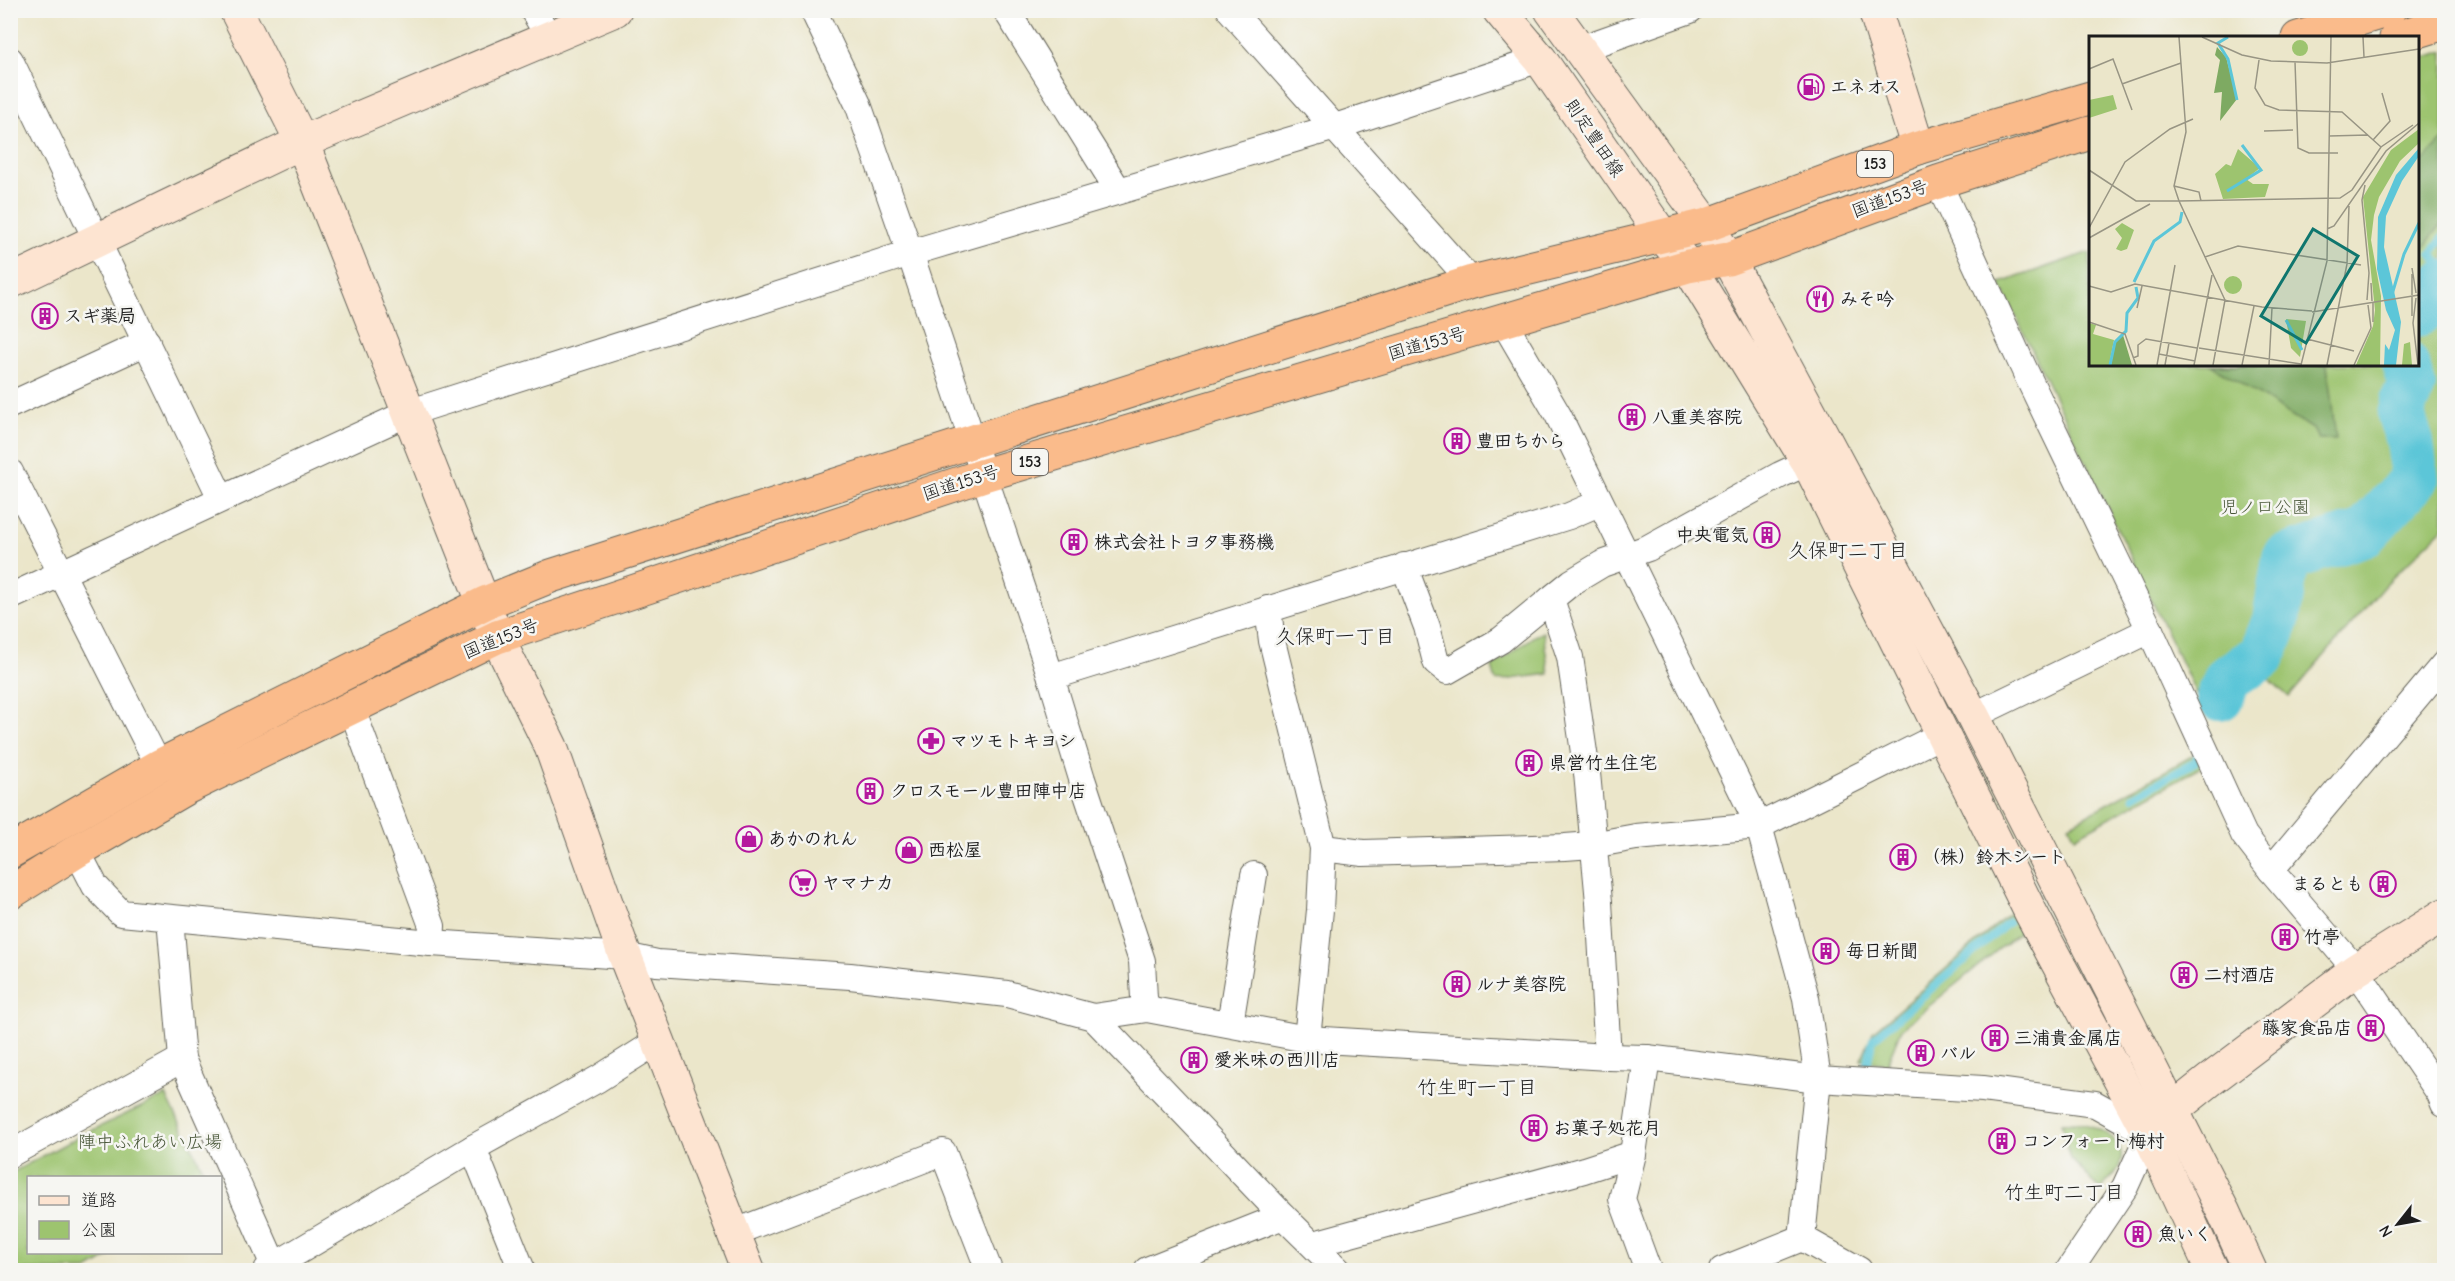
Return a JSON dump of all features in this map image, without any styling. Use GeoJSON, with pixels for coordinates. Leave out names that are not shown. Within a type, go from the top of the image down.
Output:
{"type":"FeatureCollection","features":[{"type":"Feature","properties":{"kind":"highway"},"geometry":{"type":"LineString","coordinates":[[2305,36],[2389,10]]}},
{"type":"Feature","properties":{"kind":"highway"},"geometry":{"type":"LineString","coordinates":[[2403,36],[2445,23]]}},
{"type":"Feature","properties":{"kind":"highway","name":"国道153号"},"geometry":{"type":"LineString","coordinates":[[10,852],[159,766],[485,603],[551,576],[1472,282],[1661,234],[1707,225],[1918,148],[2089,99]]}},
{"type":"Feature","properties":{"kind":"highway","name":"国道153号"},"geometry":{"type":"LineString","coordinates":[[10,893],[184,789],[352,710],[497,638],[984,475],[1688,266],[1728,259],[1938,182],[2089,134]]}},
{"type":"Feature","properties":{"kind":"street"},"geometry":{"type":"LineString","coordinates":[[236,10],[302,142],[497,638],[551,747],[625,956],[748,1270]]}},
{"type":"Feature","properties":{"kind":"street"},"geometry":{"type":"LineString","coordinates":[[10,282],[163,211],[541,24],[615,10]]}},
{"type":"Feature","properties":{"kind":"street"},"geometry":{"type":"LineString","coordinates":[[813,10],[858,104],[974,441],[1142,961],[1144,998],[1147,1009]]}},
{"type":"Feature","properties":{"kind":"street"},"geometry":{"type":"LineString","coordinates":[[1006,10],[1118,190]]}},
{"type":"Feature","properties":{"kind":"street"},"geometry":{"type":"LineString","coordinates":[[1230,10],[1472,282]]}},
{"type":"Feature","properties":{"kind":"street","name":"則定豊田線"},"geometry":{"type":"LineString","coordinates":[[1498,10],[1540,59],[1661,234],[1688,266],[1808,462],[2031,913],[2160,1123]]}},
{"type":"Feature","properties":{"kind":"street"},"geometry":{"type":"LineString","coordinates":[[1551,10],[1707,225],[1728,259],[1973,716],[2160,1123],[2212,1270]]}},
{"type":"Feature","properties":{"kind":"street"},"geometry":{"type":"LineString","coordinates":[[1580,49],[1690,10]]}},
{"type":"Feature","properties":{"kind":"street"},"geometry":{"type":"LineString","coordinates":[[1875,10],[1918,148]]}},
{"type":"Feature","properties":{"kind":"street"},"geometry":{"type":"LineString","coordinates":[[10,597],[408,413],[910,253],[1335,127],[1540,59]]}},
{"type":"Feature","properties":{"kind":"street"},"geometry":{"type":"LineString","coordinates":[[10,60],[221,498]]}},
{"type":"Feature","properties":{"kind":"street"},"geometry":{"type":"LineString","coordinates":[[1938,182],[2025,371],[2150,630],[2244,835],[2356,970],[2445,1104]]}},
{"type":"Feature","properties":{"kind":"street"},"geometry":{"type":"LineString","coordinates":[[1503,321],[1558,415],[1599,503],[1759,826],[1806,998],[1818,1079],[1802,1238]]}},
{"type":"Feature","properties":{"kind":"street"},"geometry":{"type":"LineString","coordinates":[[10,405],[147,342]]}},
{"type":"Feature","properties":{"kind":"street"},"geometry":{"type":"LineString","coordinates":[[1404,566],[1436,662],[1447,671],[1501,640],[1572,582],[1602,564],[1648,548],[1780,475],[1808,462]]}},
{"type":"Feature","properties":{"kind":"street"},"geometry":{"type":"LineString","coordinates":[[10,472],[159,766]]}},
{"type":"Feature","properties":{"kind":"street"},"geometry":{"type":"LineString","coordinates":[[1051,677],[1569,516],[1599,503]]}},
{"type":"Feature","properties":{"kind":"street"},"geometry":{"type":"LineString","coordinates":[[1551,599],[1570,657],[1587,773],[1599,902],[1608,1057]]}},
{"type":"Feature","properties":{"kind":"street"},"geometry":{"type":"LineString","coordinates":[[1268,609],[1272,641],[1323,848],[1320,910],[1307,1039]]}},
{"type":"Feature","properties":{"kind":"street"},"geometry":{"type":"LineString","coordinates":[[1973,716],[2150,630]]}},
{"type":"Feature","properties":{"kind":"street"},"geometry":{"type":"LineString","coordinates":[[2271,870],[2445,664]]}},
{"type":"Feature","properties":{"kind":"street"},"geometry":{"type":"LineString","coordinates":[[352,710],[432,926],[431,943]]}},
{"type":"Feature","properties":{"kind":"street"},"geometry":{"type":"LineString","coordinates":[[1323,848],[1363,853],[1592,845],[1636,837],[1759,826],[1943,734]]}},
{"type":"Feature","properties":{"kind":"street"},"geometry":{"type":"LineString","coordinates":[[77,851],[95,886],[121,913],[431,943],[625,956],[657,963],[850,976],[1007,994],[1093,1017],[1147,1009],[1307,1039],[1647,1058],[1818,1079],[1983,1089],[2095,1104],[2160,1123],[2224,1213],[2250,1270]]}},
{"type":"Feature","properties":{"kind":"street"},"geometry":{"type":"LineString","coordinates":[[1230,1024],[1254,875]]}},
{"type":"Feature","properties":{"kind":"street"},"geometry":{"type":"LineString","coordinates":[[2069,1270],[2125,1187],[2160,1123],[2356,970],[2445,915]]}},
{"type":"Feature","properties":{"kind":"street"},"geometry":{"type":"LineString","coordinates":[[170,918],[182,1059],[273,1269],[473,1148],[598,1079],[658,1041]]}},
{"type":"Feature","properties":{"kind":"street"},"geometry":{"type":"LineString","coordinates":[[1093,1017],[1283,1216],[1338,1270]]}},
{"type":"Feature","properties":{"kind":"street"},"geometry":{"type":"LineString","coordinates":[[1647,1058],[1633,1154],[1622,1199],[1648,1270]]}},
{"type":"Feature","properties":{"kind":"street"},"geometry":{"type":"LineString","coordinates":[[10,1154],[182,1059]]}},
{"type":"Feature","properties":{"kind":"street"},"geometry":{"type":"LineString","coordinates":[[473,1148],[522,1270]]}},
{"type":"Feature","properties":{"kind":"street"},"geometry":{"type":"LineString","coordinates":[[733,1233],[943,1152],[989,1270]]}},
{"type":"Feature","properties":{"kind":"street"},"geometry":{"type":"LineString","coordinates":[[1314,1244],[1584,1170],[1633,1154]]}},
{"type":"Feature","properties":{"kind":"street"},"geometry":{"type":"LineString","coordinates":[[1147,1270],[1283,1216]]}},
{"type":"Feature","properties":{"kind":"street"},"geometry":{"type":"LineString","coordinates":[[1722,1270],[1802,1238]]}},
{"type":"Feature","properties":{"kind":"street"},"geometry":{"type":"LineString","coordinates":[[1802,1238],[1859,1270]]}},
{"type":"Feature","properties":{"kind":"green space","name":"児ノ口公園"},"geometry":{"type":"Polygon","coordinates":[[[2444,51],[2444,527],[2385,585],[2289,697],[2268,678],[2203,708],[2000,283],[2089,252],[2089,366],[2419,366],[2419,60],[2444,51]]]}},
{"type":"Feature","properties":{"kind":"green space"},"geometry":{"type":"Polygon","coordinates":[[[2444,139],[2444,221],[2424,247],[2419,248],[2419,165],[2444,139]]]}},
{"type":"Feature","properties":{"kind":"green space"},"geometry":{"type":"Polygon","coordinates":[[[2213,366],[2327,366],[2336,439],[2318,439],[2313,429],[2213,366]]]}},
{"type":"Feature","properties":{"kind":"green space"},"geometry":{"type":"Polygon","coordinates":[[[1543,632],[1549,674],[1496,681],[1492,667],[1543,632]]]}},
{"type":"Feature","properties":{"kind":"green space"},"geometry":{"type":"Polygon","coordinates":[[[2199,752],[2205,765],[2075,837],[2069,825],[2199,752]]]}},
{"type":"Feature","properties":{"kind":"green space"},"geometry":{"type":"Polygon","coordinates":[[[2022,903],[2032,922],[1901,1029],[1887,1064],[1861,1060],[1873,1032],[2022,903]]]}},
{"type":"Feature","properties":{"kind":"green space","name":"陣中ふれあい広場"},"geometry":{"type":"Polygon","coordinates":[[[166,1095],[206,1176],[27,1176],[27,1254],[114,1254],[87,1270],[11,1270],[11,1173],[76,1138],[166,1095]]]}},
{"type":"Feature","properties":{"kind":"green space"},"geometry":{"type":"Polygon","coordinates":[[[2075,1122],[2103,1131],[2117,1144],[2121,1152],[2121,1162],[2116,1172],[2100,1189],[2071,1159],[2061,1123],[2075,1122]]]}},
{"type":"Feature","properties":{"kind":"waterway"},"geometry":{"type":"LineString","coordinates":[[2444,237],[2431,254],[2444,268]]}},
{"type":"Feature","properties":{"kind":"waterway"},"geometry":{"type":"LineString","coordinates":[[2419,312],[2434,302],[2444,284]]}},
{"type":"Feature","properties":{"kind":"waterway"},"geometry":{"type":"LineString","coordinates":[[2220,697],[2228,678],[2262,656],[2276,620],[2286,558],[2364,533],[2415,479],[2410,442],[2401,415],[2412,385],[2406,366]]}},
{"type":"Feature","properties":{"kind":"waterway"},"geometry":{"type":"LineString","coordinates":[[2213,715],[2220,697]]}},
{"type":"Feature","properties":{"kind":"waterway"},"geometry":{"type":"LineString","coordinates":[[2134,796],[2195,762],[2199,752]]}},
{"type":"Feature","properties":{"kind":"waterway"},"geometry":{"type":"LineString","coordinates":[[1866,1069],[1873,1039],[2009,922]]}},
{"type":"Feature","properties":{"kind":"place","name":"エネオス"},"geometry":{"type":"Point","coordinates":[1811,87]}},
{"type":"Feature","properties":{"kind":"place","name":"みそ吟"},"geometry":{"type":"Point","coordinates":[1820,299]}},
{"type":"Feature","properties":{"kind":"place","name":"スギ薬局"},"geometry":{"type":"Point","coordinates":[45,316]}},
{"type":"Feature","properties":{"kind":"place","name":"八重美容院"},"geometry":{"type":"Point","coordinates":[1632,417]}},
{"type":"Feature","properties":{"kind":"place","name":"豊田ちから"},"geometry":{"type":"Point","coordinates":[1457,441]}},
{"type":"Feature","properties":{"kind":"place","name":"中央電気"},"geometry":{"type":"Point","coordinates":[1767,535]}},
{"type":"Feature","properties":{"kind":"place","name":"株式会社トヨタ事務機"},"geometry":{"type":"Point","coordinates":[1074,542]}},
{"type":"Feature","properties":{"kind":"place","name":"マツモトキヨシ"},"geometry":{"type":"Point","coordinates":[931,741]}},
{"type":"Feature","properties":{"kind":"place","name":"県営竹生住宅"},"geometry":{"type":"Point","coordinates":[1529,763]}},
{"type":"Feature","properties":{"kind":"place","name":"クロスモール豊田陣中店"},"geometry":{"type":"Point","coordinates":[870,791]}},
{"type":"Feature","properties":{"kind":"place","name":"あかのれん"},"geometry":{"type":"Point","coordinates":[749,839]}},
{"type":"Feature","properties":{"kind":"place","name":"西松屋"},"geometry":{"type":"Point","coordinates":[909,850]}},
{"type":"Feature","properties":{"kind":"place","name":"（株）鈴木シート"},"geometry":{"type":"Point","coordinates":[1903,857]}},
{"type":"Feature","properties":{"kind":"place","name":"ヤマナカ"},"geometry":{"type":"Point","coordinates":[803,883]}},
{"type":"Feature","properties":{"kind":"place","name":"まるとも"},"geometry":{"type":"Point","coordinates":[2383,884]}},
{"type":"Feature","properties":{"kind":"place","name":"竹亭"},"geometry":{"type":"Point","coordinates":[2285,937]}},
{"type":"Feature","properties":{"kind":"place","name":"毎日新聞"},"geometry":{"type":"Point","coordinates":[1826,951]}},
{"type":"Feature","properties":{"kind":"place","name":"二村酒店"},"geometry":{"type":"Point","coordinates":[2184,975]}},
{"type":"Feature","properties":{"kind":"place","name":"ルナ美容院"},"geometry":{"type":"Point","coordinates":[1457,984]}},
{"type":"Feature","properties":{"kind":"place","name":"藤家食品店"},"geometry":{"type":"Point","coordinates":[2371,1028]}},
{"type":"Feature","properties":{"kind":"place","name":"三浦貴金属店"},"geometry":{"type":"Point","coordinates":[1995,1038]}},
{"type":"Feature","properties":{"kind":"place","name":"バル"},"geometry":{"type":"Point","coordinates":[1921,1053]}},
{"type":"Feature","properties":{"kind":"place","name":"愛米味の西川店"},"geometry":{"type":"Point","coordinates":[1194,1060]}},
{"type":"Feature","properties":{"kind":"place","name":"お菓子処花月"},"geometry":{"type":"Point","coordinates":[1534,1128]}},
{"type":"Feature","properties":{"kind":"place","name":"コンフォート梅村"},"geometry":{"type":"Point","coordinates":[2002,1141]}},
{"type":"Feature","properties":{"kind":"place","name":"魚いく"},"geometry":{"type":"Point","coordinates":[2138,1234]}},
{"type":"Feature","properties":{"kind":"district","name":"久保町二丁目"},"geometry":{"type":"Point","coordinates":[1848,550]}},
{"type":"Feature","properties":{"kind":"district","name":"久保町一丁目"},"geometry":{"type":"Point","coordinates":[1335,636]}},
{"type":"Feature","properties":{"kind":"district","name":"竹生町一丁目"},"geometry":{"type":"Point","coordinates":[1477,1087]}},
{"type":"Feature","properties":{"kind":"district","name":"竹生町二丁目"},"geometry":{"type":"Point","coordinates":[2064,1192]}}]}
